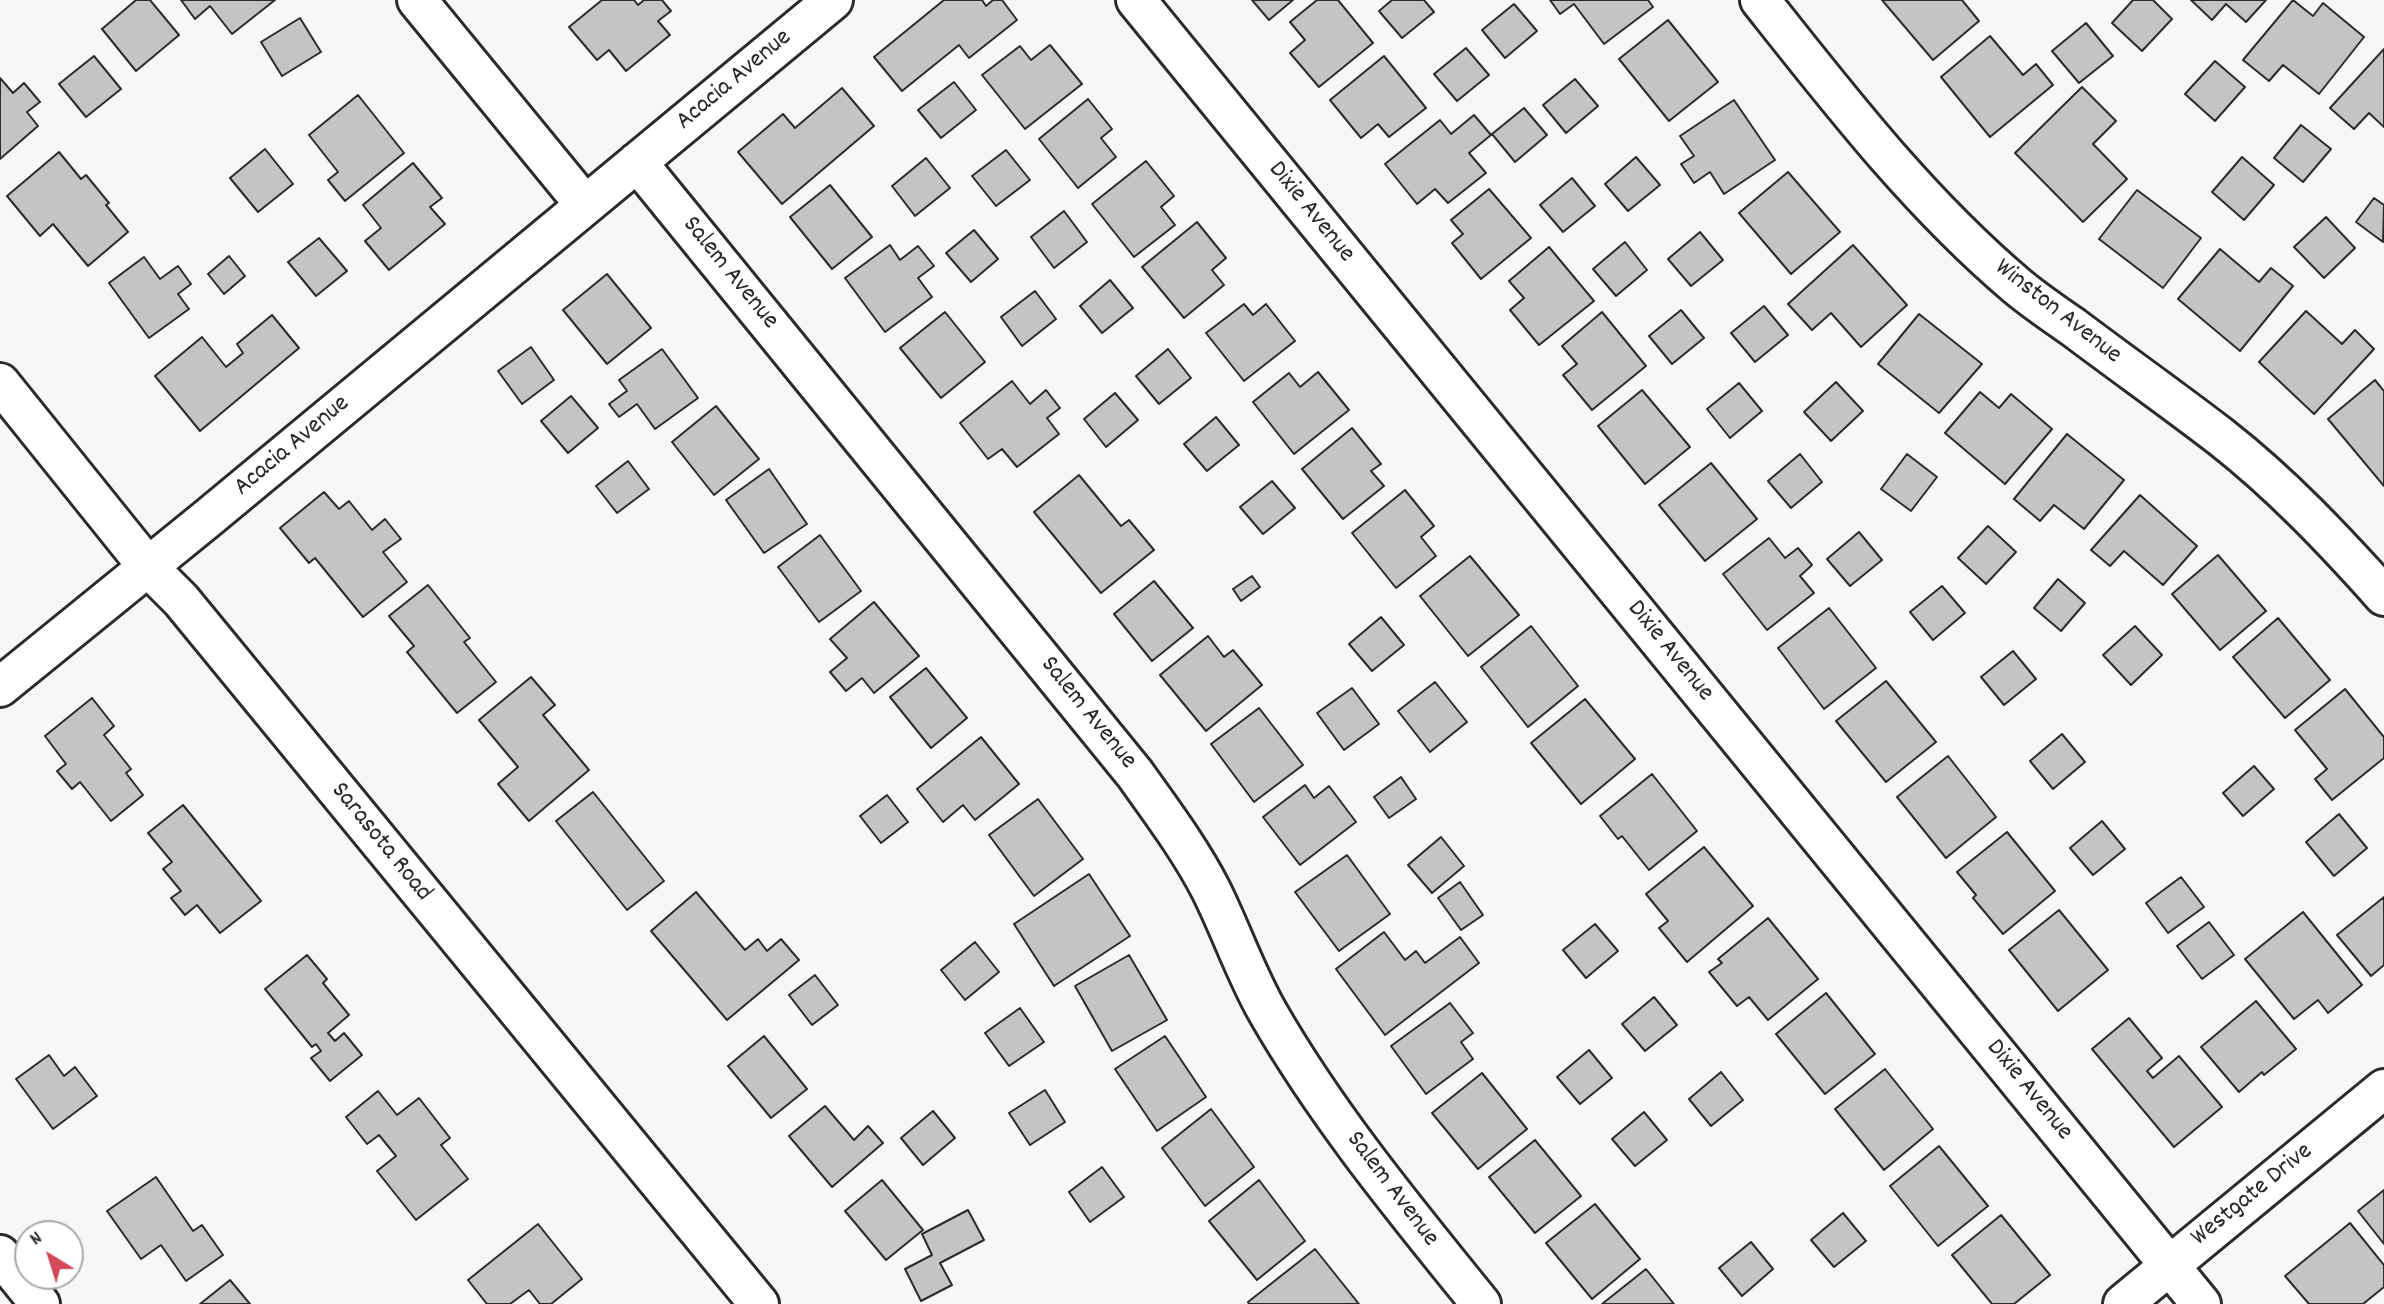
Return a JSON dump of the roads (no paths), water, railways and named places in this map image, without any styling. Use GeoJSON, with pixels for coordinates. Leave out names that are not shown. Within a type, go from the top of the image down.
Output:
{"type":"FeatureCollection","features":[{"type":"Feature","properties":{"kind":"street"},"geometry":{"type":"LineString","coordinates":[[417,0],[584,205]]}},
{"type":"Feature","properties":{"kind":"street","name":"Acacia Avenue"},"geometry":{"type":"LineString","coordinates":[[0,687],[833,0]]}},
{"type":"Feature","properties":{"kind":"street","name":"Dixie Avenue"},"geometry":{"type":"LineString","coordinates":[[1136,0],[2201,1304]]}},
{"type":"Feature","properties":{"kind":"street","name":"Winston Avenue"},"geometry":{"type":"LineString","coordinates":[[1760,0],[1841,102],[1908,180],[1962,236],[2018,287],[2223,439],[2286,494],[2346,553],[2384,596]]}},
{"type":"Feature","properties":{"kind":"street","name":"Salem Avenue"},"geometry":{"type":"LineString","coordinates":[[637,162],[1135,774],[1180,836],[1211,890],[1266,1010],[1303,1069],[1381,1181],[1481,1304]]}},
{"type":"Feature","properties":{"kind":"street","name":"Sarasota Road"},"geometry":{"type":"LineString","coordinates":[[0,383],[148,567],[181,600],[759,1304]]}},
{"type":"Feature","properties":{"kind":"street","name":"Westgate Drive"},"geometry":{"type":"LineString","coordinates":[[2123,1304],[2384,1088]]}},
{"type":"Feature","properties":{"kind":"street"},"geometry":{"type":"LineString","coordinates":[[0,1255],[40,1304]]}}]}
